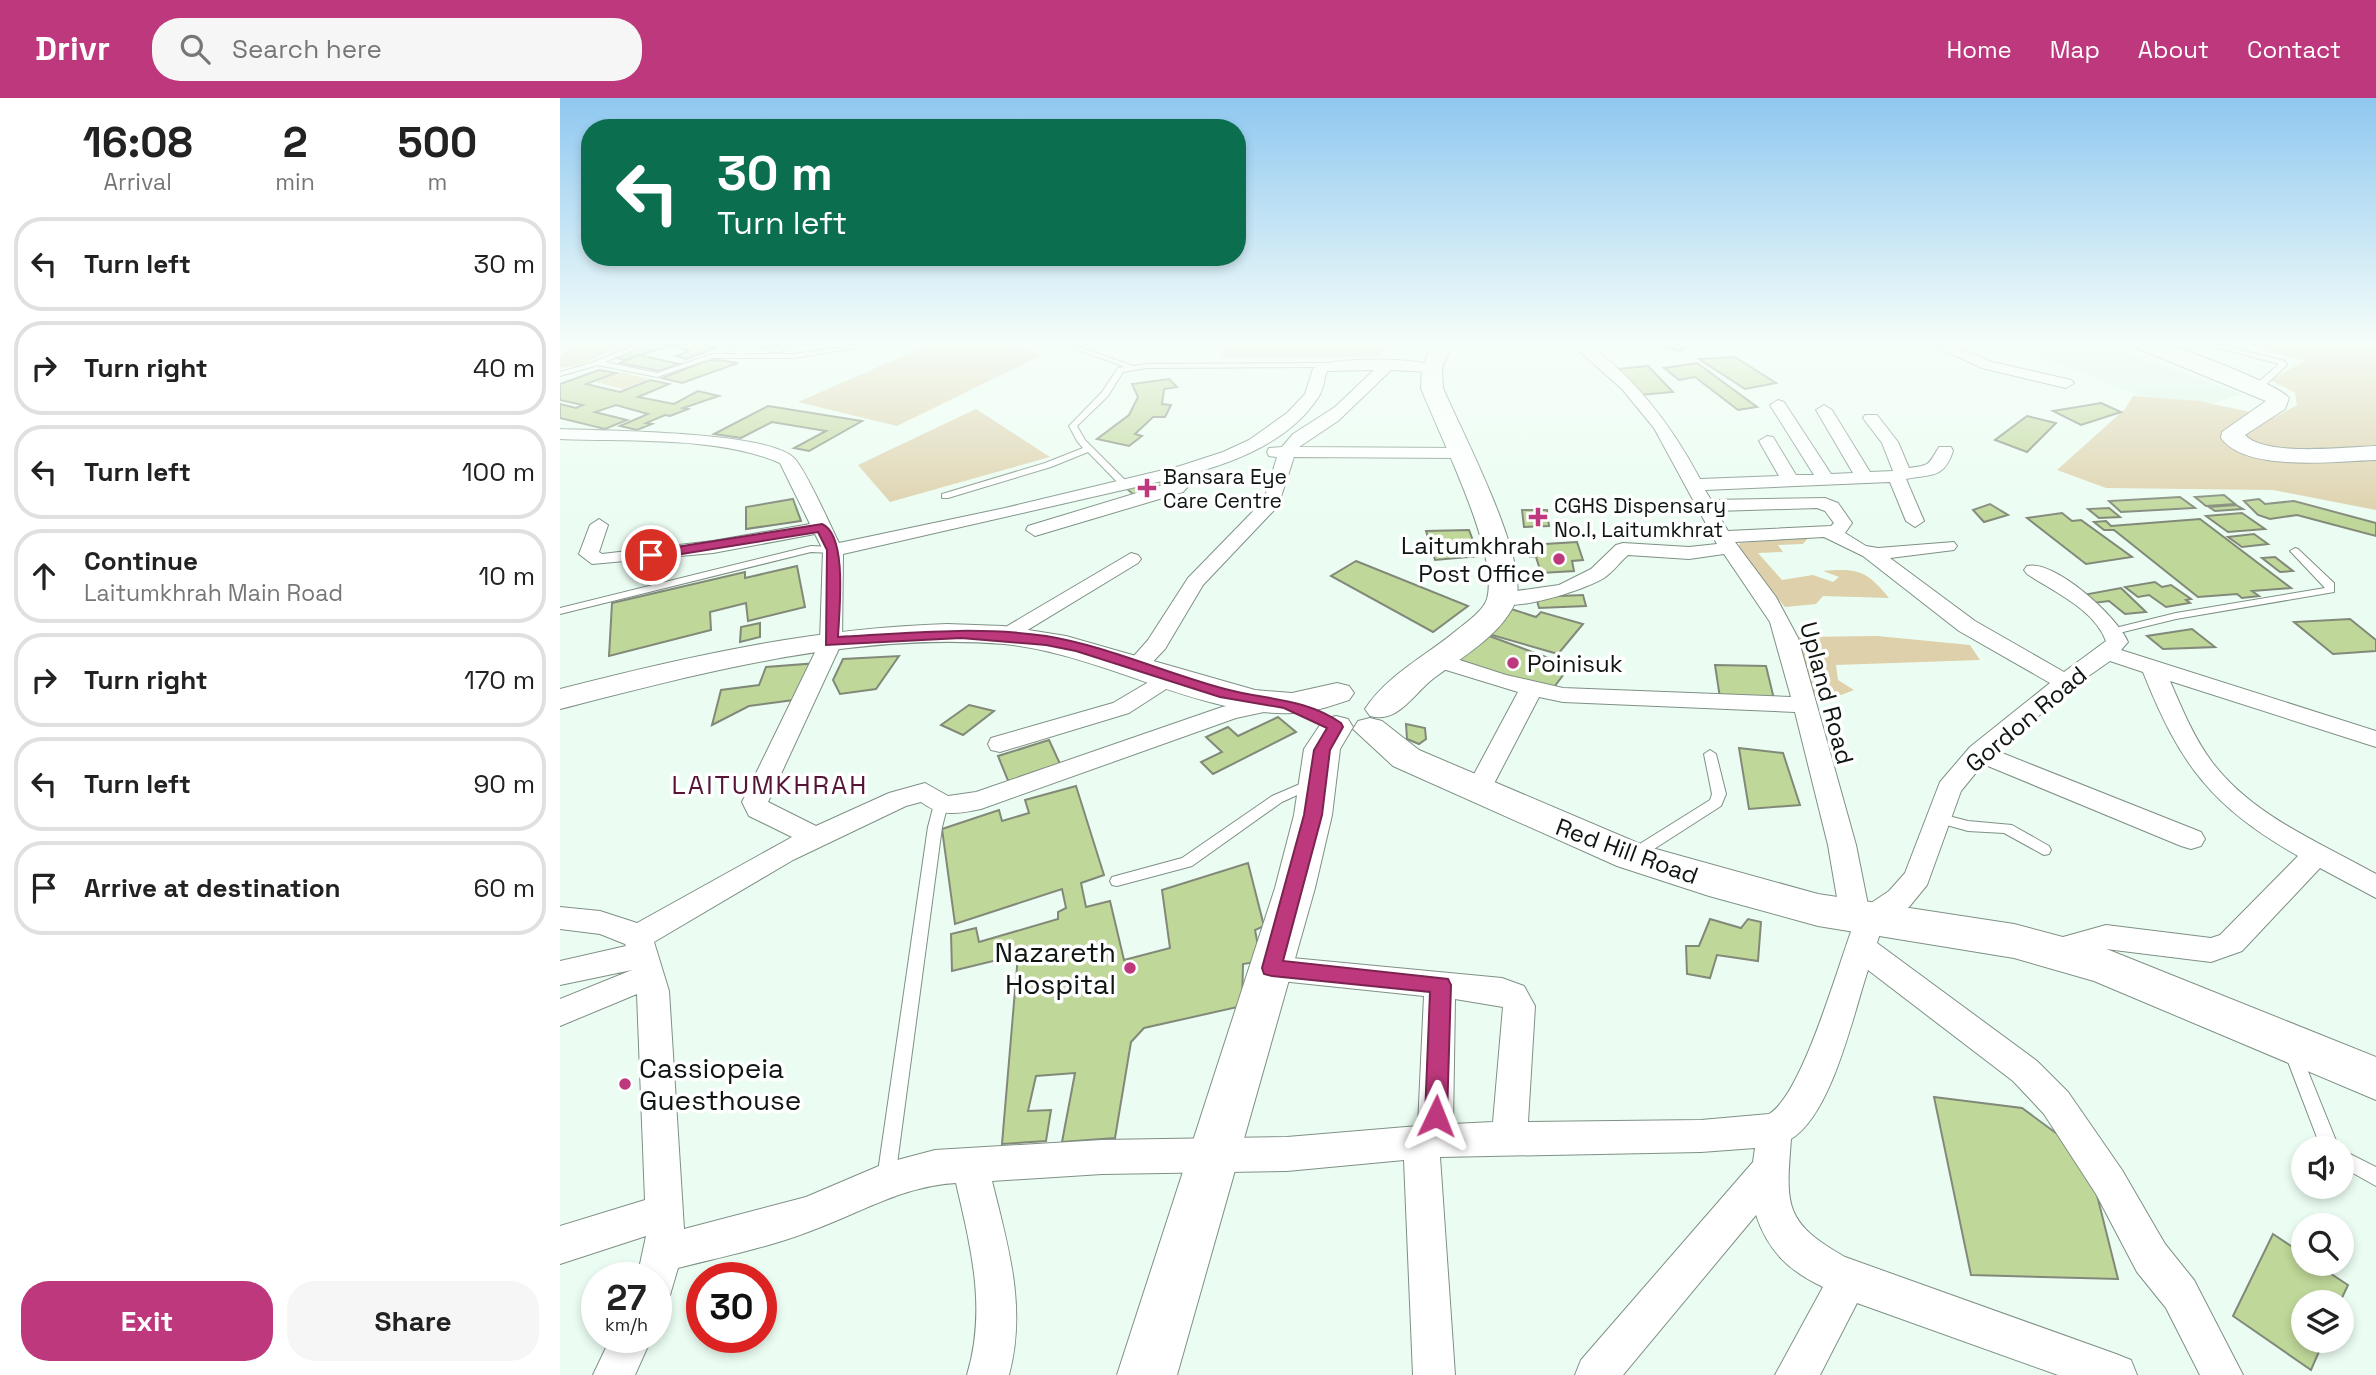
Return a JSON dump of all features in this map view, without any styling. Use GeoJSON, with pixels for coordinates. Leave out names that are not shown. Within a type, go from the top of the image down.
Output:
{"type":"FeatureCollection","features":[{"type":"Feature","properties":{"kind":"street"},"geometry":{"type":"LineString","coordinates":[[833,550],[940,529],[1124,484],[1247,448],[1308,402]]}},
{"type":"Feature","properties":{"kind":"street"},"geometry":{"type":"LineString","coordinates":[[1136,666],[1157,644],[1195,582],[1272,502],[1281,486],[1286,453],[1292,444],[1350,402]]}},
{"type":"Feature","properties":{"kind":"street"},"geometry":{"type":"LineString","coordinates":[[1147,1375],[1295,888],[1313,815],[1322,750],[1351,711],[1390,697],[1432,667],[1497,609],[1502,598],[1505,582],[1502,565],[1437,402]]}},
{"type":"Feature","properties":{"kind":"street","name":"Upland Road"},"geometry":{"type":"LineString","coordinates":[[1638,402],[1668,437],[1726,543],[1776,608],[1787,638],[1842,845],[1873,926]]}},
{"type":"Feature","properties":{"kind":"street"},"geometry":{"type":"LineString","coordinates":[[2277,402],[2265,414],[2234,432],[2233,438],[2240,445],[2269,453],[2376,453]]}},
{"type":"Feature","properties":{"kind":"street"},"geometry":{"type":"LineString","coordinates":[[1778,405],[1826,480]]}},
{"type":"Feature","properties":{"kind":"street"},"geometry":{"type":"LineString","coordinates":[[1825,410],[1865,479]]}},
{"type":"Feature","properties":{"kind":"street"},"geometry":{"type":"LineString","coordinates":[[1871,418],[1890,442],[1915,521]]}},
{"type":"Feature","properties":{"kind":"street"},"geometry":{"type":"LineString","coordinates":[[560,434],[716,444],[782,456],[788,460],[833,550],[831,642],[755,802],[758,810],[815,837]]}},
{"type":"Feature","properties":{"kind":"street"},"geometry":{"type":"LineString","coordinates":[[1767,441],[1791,481]]}},
{"type":"Feature","properties":{"kind":"street"},"geometry":{"type":"LineString","coordinates":[[1247,448],[1286,453],[1458,453]]}},
{"type":"Feature","properties":{"kind":"street"},"geometry":{"type":"LineString","coordinates":[[1699,495],[1791,481],[1899,476],[1940,465],[1945,451]]}},
{"type":"Feature","properties":{"kind":"street"},"geometry":{"type":"LineString","coordinates":[[1035,530],[1177,488],[1182,483],[1176,470]]}},
{"type":"Feature","properties":{"kind":"street"},"geometry":{"type":"LineString","coordinates":[[1699,495],[1819,502],[1832,506],[1843,523],[1835,534]]}},
{"type":"Feature","properties":{"kind":"street"},"geometry":{"type":"LineString","coordinates":[[599,524],[589,554],[599,560],[713,547],[822,527]]}},
{"type":"Feature","properties":{"kind":"street"},"geometry":{"type":"LineString","coordinates":[[1502,598],[1564,590],[1598,573],[1623,549],[1689,552],[1726,543],[1819,531],[1835,534],[1870,553],[1967,626],[2065,682]]}},
{"type":"Feature","properties":{"kind":"street"},"geometry":{"type":"LineString","coordinates":[[1870,553],[1887,554],[1947,546]]}},
{"type":"Feature","properties":{"kind":"street"},"geometry":{"type":"LineString","coordinates":[[1003,635],[1131,559]]}},
{"type":"Feature","properties":{"kind":"street"},"geometry":{"type":"LineString","coordinates":[[2034,570],[2089,606],[2111,642]]}},
{"type":"Feature","properties":{"kind":"street","name":"Red Hill Road"},"geometry":{"type":"LineString","coordinates":[[560,699],[742,654],[831,642],[899,636],[1003,635],[1079,648],[1225,694],[1351,711],[1406,758],[1631,856],[1772,900],[1873,926],[2056,950],[2104,966],[2376,1079]]}},
{"type":"Feature","properties":{"kind":"street","name":"Gordon Road"},"geometry":{"type":"LineString","coordinates":[[1873,926],[1917,878],[1949,788],[1979,753],[2111,642],[2152,665],[2224,692],[2376,739]]}},
{"type":"Feature","properties":{"kind":"street"},"geometry":{"type":"LineString","coordinates":[[2152,665],[2185,740],[2206,772],[2241,805],[2376,887]]}},
{"type":"Feature","properties":{"kind":"street"},"geometry":{"type":"LineString","coordinates":[[1432,667],[1531,689],[1606,698],[1803,705]]}},
{"type":"Feature","properties":{"kind":"street"},"geometry":{"type":"LineString","coordinates":[[1000,744],[1121,708],[1169,677]]}},
{"type":"Feature","properties":{"kind":"street"},"geometry":{"type":"LineString","coordinates":[[1478,791],[1531,689]]}},
{"type":"Feature","properties":{"kind":"street"},"geometry":{"type":"LineString","coordinates":[[560,1013],[815,837],[911,794],[925,792],[941,804],[954,806],[981,800],[1230,712],[1281,703]]}},
{"type":"Feature","properties":{"kind":"street"},"geometry":{"type":"LineString","coordinates":[[2348,729],[2365,741],[2376,756]]}},
{"type":"Feature","properties":{"kind":"street"},"geometry":{"type":"LineString","coordinates":[[1979,753],[2191,839]]}},
{"type":"Feature","properties":{"kind":"street"},"geometry":{"type":"LineString","coordinates":[[2056,950],[2106,937],[2211,950],[2231,943],[2318,853]]}},
{"type":"Feature","properties":{"kind":"street"},"geometry":{"type":"LineString","coordinates":[[560,918],[599,920],[617,926],[643,956],[653,991],[664,1212],[659,1262]]}},
{"type":"Feature","properties":{"kind":"street"},"geometry":{"type":"LineString","coordinates":[[672,1262],[808,1214],[886,1180],[935,1167],[1102,1157],[1214,1157],[1509,1139],[1701,1136],[1774,1130],[1791,1120],[1812,1085],[1873,926],[2056,1103],[2109,1182],[2151,1258],[2180,1294],[2222,1375]]}},
{"type":"Feature","properties":{"kind":"street"},"geometry":{"type":"LineString","coordinates":[[560,972],[643,956]]}},
{"type":"Feature","properties":{"kind":"street"},"geometry":{"type":"LineString","coordinates":[[1272,968],[1502,991],[1513,995],[1519,1006],[1509,1139]]}},
{"type":"Feature","properties":{"kind":"street"},"geometry":{"type":"LineString","coordinates":[[1434,1375],[1428,1143],[1440,985]]}},
{"type":"Feature","properties":{"kind":"street"},"geometry":{"type":"LineString","coordinates":[[1774,1130],[1769,1200],[1774,1223],[1804,1255],[1825,1269],[1848,1279],[2116,1375]]}},
{"type":"Feature","properties":{"kind":"street"},"geometry":{"type":"LineString","coordinates":[[970,1166],[998,1294],[1001,1328],[988,1375]]}},
{"type":"Feature","properties":{"kind":"street"},"geometry":{"type":"LineString","coordinates":[[1595,1375],[1770,1170]]}},
{"type":"Feature","properties":{"kind":"street"},"geometry":{"type":"LineString","coordinates":[[560,1245],[664,1212]]}},
{"type":"Feature","properties":{"kind":"street"},"geometry":{"type":"LineString","coordinates":[[1796,1375],[1822,1334],[1848,1279]]}},
{"type":"Feature","properties":{"kind":"street"},"geometry":{"type":"LineString","coordinates":[[614,1375],[624,1353]]}},
{"type":"Feature","properties":{"kind":"lane"},"geometry":{"type":"LineString","coordinates":[[1097,402],[1073,426],[1075,434],[1124,484]]}},
{"type":"Feature","properties":{"kind":"lane"},"geometry":{"type":"LineString","coordinates":[[945,496],[1048,465],[1089,449]]}},
{"type":"Feature","properties":{"kind":"lane"},"geometry":{"type":"LineString","coordinates":[[560,611],[811,549],[833,550]]}},
{"type":"Feature","properties":{"kind":"lane"},"geometry":{"type":"LineString","coordinates":[[2111,642],[2176,616],[2330,590],[2330,585],[2295,551]]}},
{"type":"Feature","properties":{"kind":"lane"},"geometry":{"type":"LineString","coordinates":[[1631,856],[1708,811],[1716,803],[1719,794],[1710,754]]}},
{"type":"Feature","properties":{"kind":"lane"},"geometry":{"type":"LineString","coordinates":[[1117,881],[1186,862],[1277,799],[1317,780]]}},
{"type":"Feature","properties":{"kind":"lane"},"geometry":{"type":"LineString","coordinates":[[886,1180],[931,853],[941,804]]}},
{"type":"Feature","properties":{"kind":"lane"},"geometry":{"type":"LineString","coordinates":[[1937,818],[1968,826],[2007,828],[2044,850]]}},
{"type":"Feature","properties":{"kind":"lane"},"geometry":{"type":"LineString","coordinates":[[2289,1044],[2325,1136]]}},
{"type":"Feature","properties":{"kind":"lane"},"geometry":{"type":"LineString","coordinates":[[2354,1164],[2376,1177]]}},
{"type":"Feature","properties":{"kind":"shaded area"},"geometry":{"type":"Polygon","coordinates":[[[799,402],[947,402],[897,426],[799,402]]]}},
{"type":"Feature","properties":{"kind":"shaded area"},"geometry":{"type":"Polygon","coordinates":[[[2130,402],[2201,402],[2275,417],[2297,405],[2296,402],[2376,402],[2376,510],[2273,490],[2106,488],[2057,470],[2125,409],[2130,402]]]}},
{"type":"Feature","properties":{"kind":"shaded area"},"geometry":{"type":"Polygon","coordinates":[[[2155,402],[2218,402],[2184,413],[2155,402]]]}},
{"type":"Feature","properties":{"kind":"shaded area"},"geometry":{"type":"Polygon","coordinates":[[[976,409],[1050,457],[890,502],[858,465],[976,409]]]}},
{"type":"Feature","properties":{"kind":"shaded area"},"geometry":{"type":"Polygon","coordinates":[[[1808,538],[1803,544],[1778,545],[1783,552],[1758,553],[1782,580],[1813,575],[1833,582],[1839,577],[1823,571],[1853,571],[1868,577],[1889,598],[1823,596],[1816,604],[1785,607],[1737,551],[1740,543],[1808,538]]]}},
{"type":"Feature","properties":{"kind":"shaded area"},"geometry":{"type":"Polygon","coordinates":[[[1877,636],[1970,645],[1980,660],[1836,665],[1838,680],[1854,690],[1841,695],[1811,696],[1801,665],[1799,637],[1877,636]]]}},
{"type":"Feature","properties":{"kind":"building"},"geometry":{"type":"Polygon","coordinates":[[[567,402],[662,402],[674,404],[702,402],[646,423],[652,424],[637,430],[620,426],[648,414],[616,405],[595,412],[627,420],[605,429],[560,418],[560,404],[576,408],[583,405],[567,402]]]}},
{"type":"Feature","properties":{"kind":"building"},"geometry":{"type":"Polygon","coordinates":[[[1136,402],[1162,402],[1162,404],[1171,405],[1165,417],[1153,417],[1135,434],[1142,436],[1129,446],[1097,439],[1129,415],[1136,402]]]}},
{"type":"Feature","properties":{"kind":"building"},"geometry":{"type":"Polygon","coordinates":[[[1727,402],[1750,402],[1757,407],[1738,410],[1727,402]]]}},
{"type":"Feature","properties":{"kind":"building"},"geometry":{"type":"Polygon","coordinates":[[[2101,403],[2121,412],[2081,425],[2053,411],[2101,403]]]}},
{"type":"Feature","properties":{"kind":"building"},"geometry":{"type":"Polygon","coordinates":[[[768,406],[862,421],[809,451],[794,448],[826,431],[772,422],[741,438],[714,434],[768,406]]]}},
{"type":"Feature","properties":{"kind":"building"},"geometry":{"type":"Polygon","coordinates":[[[2027,416],[2056,423],[2027,452],[1995,440],[2027,416]]]}},
{"type":"Feature","properties":{"kind":"building"},"geometry":{"type":"Polygon","coordinates":[[[1167,475],[1180,485],[1137,498],[1125,487],[1167,475]]]}},
{"type":"Feature","properties":{"kind":"building"},"geometry":{"type":"Polygon","coordinates":[[[2224,495],[2235,504],[2206,506],[2195,497],[2224,495]]]}},
{"type":"Feature","properties":{"kind":"building"},"geometry":{"type":"Polygon","coordinates":[[[2180,497],[2195,508],[2121,512],[2109,501],[2180,497]]]}},
{"type":"Feature","properties":{"kind":"building"},"geometry":{"type":"Polygon","coordinates":[[[793,499],[801,521],[746,529],[746,507],[793,499]]]}},
{"type":"Feature","properties":{"kind":"building"},"geometry":{"type":"Polygon","coordinates":[[[2259,499],[2265,504],[2294,501],[2376,523],[2376,536],[2297,515],[2270,519],[2258,515],[2244,501],[2259,499]]]}},
{"type":"Feature","properties":{"kind":"building"},"geometry":{"type":"Polygon","coordinates":[[[1990,504],[2008,515],[1984,522],[1973,510],[1990,504]]]}},
{"type":"Feature","properties":{"kind":"building"},"geometry":{"type":"Polygon","coordinates":[[[2236,505],[2243,509],[2215,511],[2209,507],[2236,505]]]}},
{"type":"Feature","properties":{"kind":"building"},"geometry":{"type":"Polygon","coordinates":[[[2109,508],[2120,517],[2099,518],[2088,509],[2109,508]]]}},
{"type":"Feature","properties":{"kind":"building"},"geometry":{"type":"Polygon","coordinates":[[[1522,510],[1547,510],[1549,526],[1524,527],[1522,510]]]}},
{"type":"Feature","properties":{"kind":"building"},"geometry":{"type":"Polygon","coordinates":[[[2062,513],[2072,521],[2081,520],[2132,557],[2086,564],[2027,518],[2062,513]]]}},
{"type":"Feature","properties":{"kind":"building"},"geometry":{"type":"Polygon","coordinates":[[[2242,513],[2265,529],[2228,532],[2206,516],[2242,513]]]}},
{"type":"Feature","properties":{"kind":"building"},"geometry":{"type":"Polygon","coordinates":[[[2200,519],[2291,588],[2252,591],[2259,596],[2242,598],[2237,594],[2198,597],[2114,530],[2104,530],[2094,522],[2106,521],[2111,526],[2200,519]]]}},
{"type":"Feature","properties":{"kind":"building"},"geometry":{"type":"Polygon","coordinates":[[[1469,530],[1479,556],[1435,560],[1426,531],[1469,530]]]}},
{"type":"Feature","properties":{"kind":"building"},"geometry":{"type":"Polygon","coordinates":[[[2254,534],[2268,544],[2242,547],[2228,537],[2254,534]]]}},
{"type":"Feature","properties":{"kind":"building","name":"Laitumkhrah Post Office"},"geometry":{"type":"Polygon","coordinates":[[[1577,542],[1583,560],[1572,561],[1574,571],[1541,573],[1536,557],[1530,557],[1529,545],[1577,542]]]}},
{"type":"Feature","properties":{"kind":"building"},"geometry":{"type":"Polygon","coordinates":[[[2275,557],[2293,571],[2280,572],[2262,558],[2275,557]]]}},
{"type":"Feature","properties":{"kind":"building"},"geometry":{"type":"Polygon","coordinates":[[[1356,561],[1468,606],[1433,632],[1331,576],[1356,561]]]}},
{"type":"Feature","properties":{"kind":"building"},"geometry":{"type":"Polygon","coordinates":[[[797,566],[805,607],[748,621],[746,603],[710,612],[711,630],[609,656],[612,603],[745,572],[745,578],[797,566]]]}},
{"type":"Feature","properties":{"kind":"building"},"geometry":{"type":"Polygon","coordinates":[[[2155,582],[2162,587],[2171,585],[2191,599],[2186,600],[2190,603],[2166,607],[2149,595],[2138,597],[2125,587],[2155,582]]]}},
{"type":"Feature","properties":{"kind":"building"},"geometry":{"type":"Polygon","coordinates":[[[2121,588],[2146,612],[2125,614],[2109,601],[2093,603],[2083,595],[2121,588]]]}},
{"type":"Feature","properties":{"kind":"building"},"geometry":{"type":"Polygon","coordinates":[[[1583,595],[1586,606],[1539,608],[1536,597],[1583,595]]]}},
{"type":"Feature","properties":{"kind":"building"},"geometry":{"type":"Polygon","coordinates":[[[1508,608],[1536,617],[1541,612],[1583,624],[1558,654],[1485,633],[1508,608]]]}},
{"type":"Feature","properties":{"kind":"building"},"geometry":{"type":"Polygon","coordinates":[[[2350,619],[2376,640],[2376,651],[2333,654],[2294,622],[2350,619]]]}},
{"type":"Feature","properties":{"kind":"building"},"geometry":{"type":"Polygon","coordinates":[[[760,623],[760,637],[740,642],[741,627],[760,623]]]}},
{"type":"Feature","properties":{"kind":"building"},"geometry":{"type":"Polygon","coordinates":[[[2192,629],[2215,647],[2163,649],[2147,636],[2192,629]]]}},
{"type":"Feature","properties":{"kind":"building","name":"Poinisuk"},"geometry":{"type":"Polygon","coordinates":[[[1484,634],[1570,666],[1551,691],[1456,659],[1484,634]]]}},
{"type":"Feature","properties":{"kind":"building"},"geometry":{"type":"Polygon","coordinates":[[[899,656],[876,689],[840,694],[833,680],[843,659],[899,656]]]}},
{"type":"Feature","properties":{"kind":"building"},"geometry":{"type":"Polygon","coordinates":[[[819,663],[801,699],[749,706],[712,725],[721,690],[759,685],[766,667],[819,663]]]}},
{"type":"Feature","properties":{"kind":"building"},"geometry":{"type":"Polygon","coordinates":[[[1715,665],[1766,666],[1774,699],[1720,698],[1715,665]]]}},
{"type":"Feature","properties":{"kind":"building"},"geometry":{"type":"Polygon","coordinates":[[[969,705],[994,711],[963,735],[941,725],[969,705]]]}},
{"type":"Feature","properties":{"kind":"building"},"geometry":{"type":"Polygon","coordinates":[[[1278,717],[1296,732],[1213,774],[1201,762],[1222,752],[1206,737],[1228,727],[1238,736],[1278,717]]]}},
{"type":"Feature","properties":{"kind":"building"},"geometry":{"type":"Polygon","coordinates":[[[1406,724],[1425,728],[1426,739],[1419,744],[1407,739],[1406,724]]]}},
{"type":"Feature","properties":{"kind":"building"},"geometry":{"type":"Polygon","coordinates":[[[1049,740],[1061,766],[1009,783],[998,756],[1049,740]]]}},
{"type":"Feature","properties":{"kind":"building"},"geometry":{"type":"Polygon","coordinates":[[[1739,748],[1783,753],[1800,805],[1749,809],[1739,748]]]}},
{"type":"Feature","properties":{"kind":"building","name":"Nazareth Hospital"},"geometry":{"type":"Polygon","coordinates":[[[1076,786],[1104,875],[1081,883],[1086,907],[1110,901],[1124,960],[1170,948],[1162,890],[1248,863],[1264,926],[1255,930],[1261,961],[1243,964],[1242,1006],[1144,1028],[1131,1042],[1115,1138],[1062,1142],[1075,1073],[1036,1076],[1028,1111],[1051,1110],[1046,1141],[1002,1144],[1018,955],[952,971],[951,934],[976,928],[979,942],[1058,919],[1058,912],[1066,908],[1062,889],[955,924],[942,829],[999,810],[1002,821],[1029,813],[1025,800],[1076,786]]]}},
{"type":"Feature","properties":{"kind":"building"},"geometry":{"type":"Polygon","coordinates":[[[1710,919],[1741,928],[1748,919],[1761,922],[1758,961],[1717,955],[1710,978],[1687,974],[1686,946],[1699,946],[1710,919]]]}},
{"type":"Feature","properties":{"kind":"building"},"geometry":{"type":"Polygon","coordinates":[[[1934,1097],[2022,1108],[2083,1153],[2090,1167],[2118,1279],[1971,1275],[1934,1097]]]}},
{"type":"Feature","properties":{"kind":"building"},"geometry":{"type":"Polygon","coordinates":[[[2273,1234],[2291,1246],[2291,1276],[2334,1276],[2348,1285],[2346,1290],[2291,1290],[2291,1353],[2318,1353],[2311,1370],[2233,1316],[2273,1234]]]}},
{"type":"Feature","properties":{"kind":"place","name":"Bansara Eye Care Centre"},"geometry":{"type":"Point","coordinates":[1147,488]}},
{"type":"Feature","properties":{"kind":"place","name":"CGHS Dispensary No.I, Laitumkhrat"},"geometry":{"type":"Point","coordinates":[1538,517]}},
{"type":"Feature","properties":{"kind":"place","name":"Laitumkhrah Post Office"},"geometry":{"type":"Point","coordinates":[1559,559]}},
{"type":"Feature","properties":{"kind":"place","name":"Poinisuk"},"geometry":{"type":"Point","coordinates":[1513,663]}},
{"type":"Feature","properties":{"kind":"place","name":"Nazareth Hospital"},"geometry":{"type":"Point","coordinates":[1130,968]}},
{"type":"Feature","properties":{"kind":"place","name":"Cassiopeia Guesthouse"},"geometry":{"type":"Point","coordinates":[625,1084]}},
{"type":"Feature","properties":{"kind":"district","name":"LAITUMKHRAH"},"geometry":{"type":"Point","coordinates":[770,785]}},
{"type":"Feature","properties":{"kind":"route"},"geometry":{"type":"LineString","coordinates":[[651,555],[741,543],[822,527],[833,550],[831,642],[961,634],[1003,635],[1046,641],[1079,648],[1225,694],[1288,704],[1325,719],[1336,727],[1326,739],[1322,750],[1313,815],[1272,968],[1440,985],[1436,1116]]}}]}
